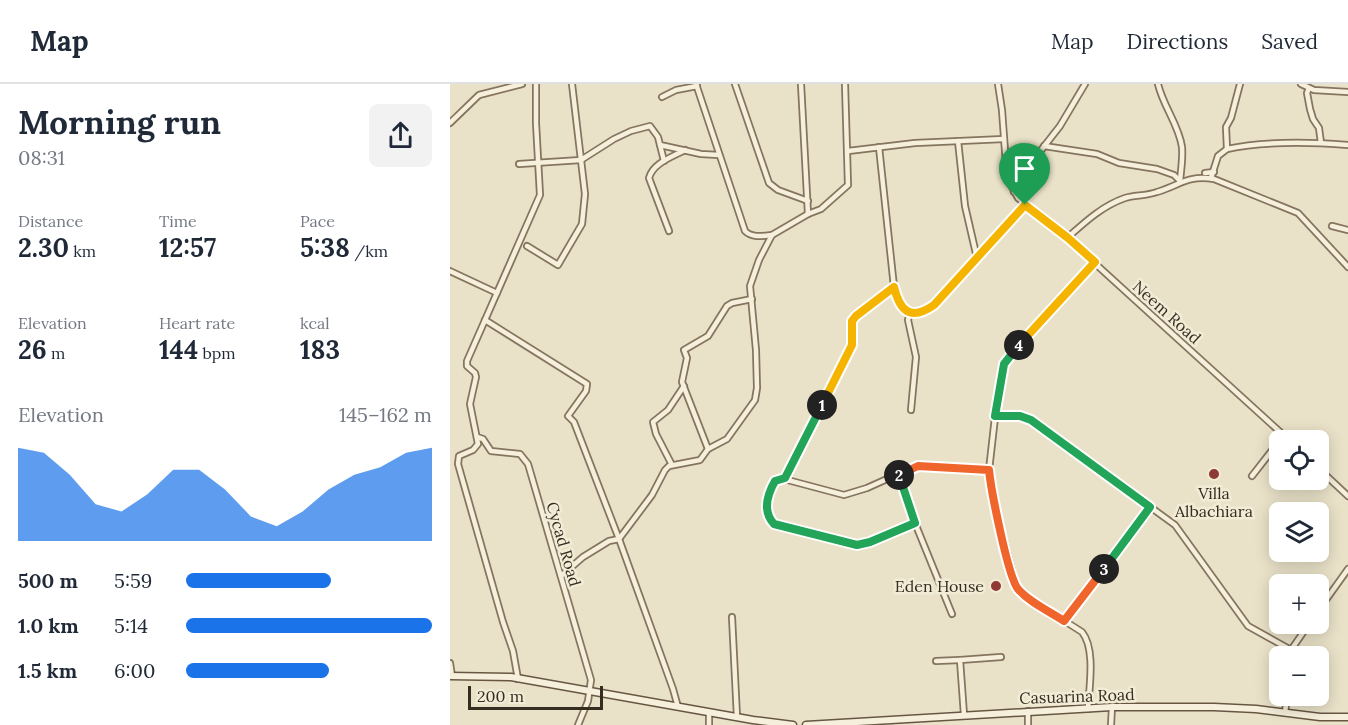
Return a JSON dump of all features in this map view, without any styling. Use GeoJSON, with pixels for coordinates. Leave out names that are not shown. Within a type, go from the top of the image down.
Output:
{"type":"FeatureCollection","features":[{"type":"Feature","properties":{"kind":"street"},"geometry":{"type":"LineString","coordinates":[[450,123],[479,95],[522,84]]}},
{"type":"Feature","properties":{"kind":"street"},"geometry":{"type":"LineString","coordinates":[[518,679],[513,651],[502,621],[458,464],[459,456],[476,448],[477,437],[470,404],[476,377],[467,364],[540,195],[536,84]]}},
{"type":"Feature","properties":{"kind":"street"},"geometry":{"type":"LineString","coordinates":[[527,246],[558,265],[582,224],[585,194],[572,84]]}},
{"type":"Feature","properties":{"kind":"street"},"geometry":{"type":"LineString","coordinates":[[735,84],[769,183],[778,190],[808,201]]}},
{"type":"Feature","properties":{"kind":"street"},"geometry":{"type":"LineString","coordinates":[[801,84],[808,214]]}},
{"type":"Feature","properties":{"kind":"street"},"geometry":{"type":"LineString","coordinates":[[662,98],[676,90],[697,85],[746,231],[756,236],[772,235],[823,208],[848,185],[845,84]]}},
{"type":"Feature","properties":{"kind":"street"},"geometry":{"type":"LineString","coordinates":[[998,84],[1007,178],[1014,192]]}},
{"type":"Feature","properties":{"kind":"street"},"geometry":{"type":"LineString","coordinates":[[1014,192],[1024,172],[1060,126],[1085,84]]}},
{"type":"Feature","properties":{"kind":"street"},"geometry":{"type":"LineString","coordinates":[[1158,84],[1182,148],[1180,181]]}},
{"type":"Feature","properties":{"kind":"street"},"geometry":{"type":"LineString","coordinates":[[1227,149],[1226,126],[1231,118],[1239,84]]}},
{"type":"Feature","properties":{"kind":"street"},"geometry":{"type":"LineString","coordinates":[[1301,84],[1318,91],[1348,92]]}},
{"type":"Feature","properties":{"kind":"street"},"geometry":{"type":"LineString","coordinates":[[1309,88],[1307,93],[1310,109],[1319,128],[1321,143]]}},
{"type":"Feature","properties":{"kind":"street"},"geometry":{"type":"LineString","coordinates":[[519,164],[581,160],[614,139],[650,126],[658,138],[664,161]]}},
{"type":"Feature","properties":{"kind":"street"},"geometry":{"type":"LineString","coordinates":[[848,151],[1004,139]]}},
{"type":"Feature","properties":{"kind":"street"},"geometry":{"type":"LineString","coordinates":[[958,141],[965,206],[977,258]]}},
{"type":"Feature","properties":{"kind":"street"},"geometry":{"type":"LineString","coordinates":[[1211,178],[1215,172],[1218,156],[1227,149],[1307,142],[1348,145]]}},
{"type":"Feature","properties":{"kind":"street"},"geometry":{"type":"LineString","coordinates":[[660,145],[701,154],[719,155]]}},
{"type":"Feature","properties":{"kind":"street"},"geometry":{"type":"LineString","coordinates":[[1044,146],[1097,154],[1119,163],[1157,169],[1174,175],[1180,181]]}},
{"type":"Feature","properties":{"kind":"street"},"geometry":{"type":"LineString","coordinates":[[879,147],[894,287],[898,304],[910,312],[923,312],[934,305],[1025,205]]}},
{"type":"Feature","properties":{"kind":"street"},"geometry":{"type":"LineString","coordinates":[[669,231],[649,178],[654,168],[685,150]]}},
{"type":"Feature","properties":{"kind":"street"},"geometry":{"type":"LineString","coordinates":[[1205,173],[1215,172]]}},
{"type":"Feature","properties":{"kind":"street"},"geometry":{"type":"LineString","coordinates":[[1068,238],[1097,212],[1119,200],[1154,193],[1180,181],[1211,178],[1298,213],[1348,267]]}},
{"type":"Feature","properties":{"kind":"street","name":"Neem Road"},"geometry":{"type":"LineString","coordinates":[[1014,192],[1025,205],[1068,238],[1279,430]]}},
{"type":"Feature","properties":{"kind":"street"},"geometry":{"type":"LineString","coordinates":[[1304,219],[1310,212]]}},
{"type":"Feature","properties":{"kind":"street"},"geometry":{"type":"LineString","coordinates":[[1332,226],[1348,230]]}},
{"type":"Feature","properties":{"kind":"street"},"geometry":{"type":"LineString","coordinates":[[561,576],[583,557],[609,541],[619,539],[652,495],[665,470],[672,465],[700,460],[708,449],[727,439],[755,400],[756,350],[750,286],[753,270],[772,235]]}},
{"type":"Feature","properties":{"kind":"street"},"geometry":{"type":"LineString","coordinates":[[1088,708],[1090,669],[1088,642],[1082,632],[1027,597],[1016,586],[996,510],[989,470],[1002,371],[1009,355],[1095,262]]}},
{"type":"Feature","properties":{"kind":"street"},"geometry":{"type":"LineString","coordinates":[[450,271],[497,293]]}},
{"type":"Feature","properties":{"kind":"street"},"geometry":{"type":"LineString","coordinates":[[785,478],[852,345],[852,321],[894,287]]}},
{"type":"Feature","properties":{"kind":"street"},"geometry":{"type":"LineString","coordinates":[[708,449],[682,378],[687,358],[684,350],[708,336],[727,306],[752,299]]}},
{"type":"Feature","properties":{"kind":"street"},"geometry":{"type":"LineString","coordinates":[[910,312],[908,320],[916,357],[910,410]]}},
{"type":"Feature","properties":{"kind":"street"},"geometry":{"type":"LineString","coordinates":[[485,320],[587,384],[586,391],[568,416],[574,422],[619,539],[678,707]]}},
{"type":"Feature","properties":{"kind":"street"},"geometry":{"type":"LineString","coordinates":[[672,465],[656,434],[653,422],[669,410],[684,386]]}},
{"type":"Feature","properties":{"kind":"street"},"geometry":{"type":"LineString","coordinates":[[995,416],[1020,416],[1031,420],[1170,521],[1182,532],[1248,626],[1284,646]]}},
{"type":"Feature","properties":{"kind":"street","name":"Cycad Road"},"geometry":{"type":"LineString","coordinates":[[477,437],[483,439],[491,451],[514,453],[525,459],[589,671],[590,692]]}},
{"type":"Feature","properties":{"kind":"street"},"geometry":{"type":"LineString","coordinates":[[1252,476],[1269,454]]}},
{"type":"Feature","properties":{"kind":"street"},"geometry":{"type":"LineString","coordinates":[[915,523],[870,542],[857,545],[778,526],[769,518],[766,508],[775,481],[785,478],[844,495],[918,466],[989,470]]}},
{"type":"Feature","properties":{"kind":"street"},"geometry":{"type":"LineString","coordinates":[[898,474],[952,614]]}},
{"type":"Feature","properties":{"kind":"street"},"geometry":{"type":"LineString","coordinates":[[1329,478],[1348,496]]}},
{"type":"Feature","properties":{"kind":"street"},"geometry":{"type":"LineString","coordinates":[[1064,621],[1150,507]]}},
{"type":"Feature","properties":{"kind":"street"},"geometry":{"type":"LineString","coordinates":[[1329,595],[1348,569]]}},
{"type":"Feature","properties":{"kind":"street"},"geometry":{"type":"LineString","coordinates":[[732,617],[737,717]]}},
{"type":"Feature","properties":{"kind":"street"},"geometry":{"type":"LineString","coordinates":[[936,661],[1001,657]]}},
{"type":"Feature","properties":{"kind":"street"},"geometry":{"type":"LineString","coordinates":[[960,660],[964,715]]}},
{"type":"Feature","properties":{"kind":"street"},"geometry":{"type":"LineString","coordinates":[[450,663],[451,676],[498,675],[793,725]]}},
{"type":"Feature","properties":{"kind":"street"},"geometry":{"type":"LineString","coordinates":[[578,725],[590,692]]}},
{"type":"Feature","properties":{"kind":"street"},"geometry":{"type":"LineString","coordinates":[[1285,712],[1286,706]]}},
{"type":"Feature","properties":{"kind":"street"},"geometry":{"type":"LineString","coordinates":[[1111,725],[1112,707]]}},
{"type":"Feature","properties":{"kind":"street","name":"Casuarina Road"},"geometry":{"type":"LineString","coordinates":[[806,725],[1112,707],[1214,707],[1320,717],[1348,717]]}},
{"type":"Feature","properties":{"kind":"street"},"geometry":{"type":"LineString","coordinates":[[1028,711],[1028,725]]}},
{"type":"Feature","properties":{"kind":"street"},"geometry":{"type":"LineString","coordinates":[[709,712],[709,725]]}},
{"type":"Feature","properties":{"kind":"street"},"geometry":{"type":"LineString","coordinates":[[1318,725],[1320,717]]}},
{"type":"Feature","properties":{"kind":"place","name":"Villa Albachiara"},"geometry":{"type":"Point","coordinates":[1214,474]}},
{"type":"Feature","properties":{"kind":"place","name":"Eden House"},"geometry":{"type":"Point","coordinates":[996,586]}},
{"type":"Feature","properties":{"kind":"route"},"geometry":{"type":"LineString","coordinates":[[1025,205],[1095,262],[1009,355],[1002,371],[995,416],[1026,417],[1150,507],[1064,621],[1027,597],[1013,581],[989,470],[916,466],[898,474],[915,523],[870,542],[857,545],[778,526],[766,513],[772,486],[775,481],[785,478],[852,345],[852,321],[856,316],[894,287],[898,304],[905,310],[923,312],[929,309],[1025,205]]}}]}
